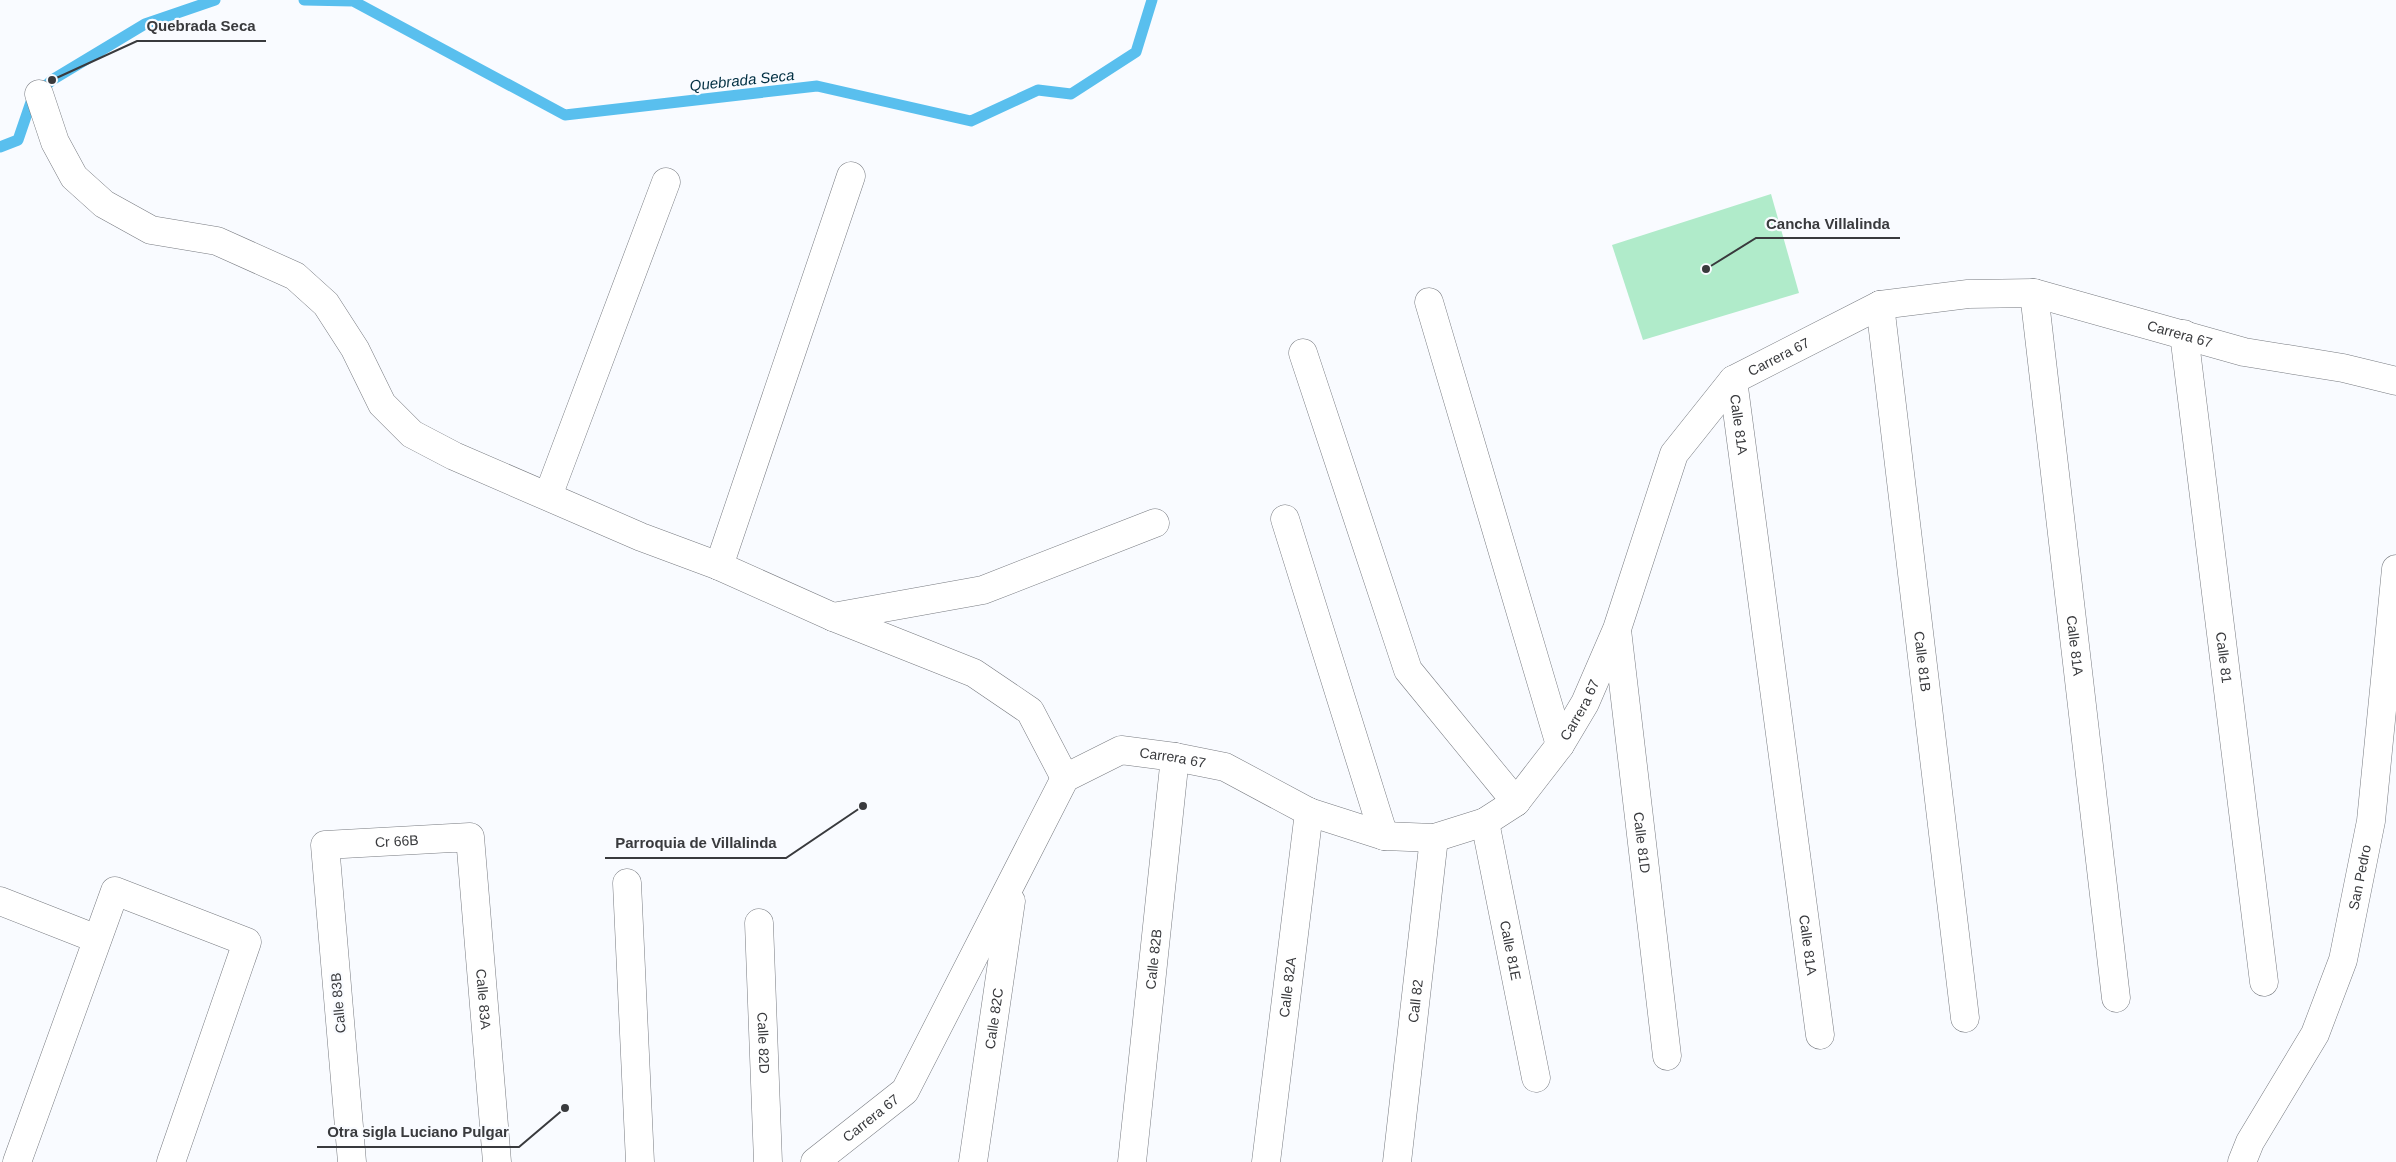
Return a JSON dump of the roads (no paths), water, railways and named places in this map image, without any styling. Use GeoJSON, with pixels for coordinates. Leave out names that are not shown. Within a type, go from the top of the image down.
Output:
{"type":"FeatureCollection","features":[{"type":"Feature","properties":{"kind":"street"},"geometry":{"type":"LineString","coordinates":[[39,94],[55,142],[74,177],[104,204],[151,230],[217,241],[295,276],[326,304],[355,349],[382,404],[412,434],[454,456],[641,537],[719,566],[833,617],[974,674],[1030,711],[1065,778]]}},
{"type":"Feature","properties":{"kind":"street"},"geometry":{"type":"LineString","coordinates":[[719,566],[852,176]]}},
{"type":"Feature","properties":{"kind":"street"},"geometry":{"type":"LineString","coordinates":[[548,496],[666,182]]}},
{"type":"Feature","properties":{"kind":"street","name":"Carrera 67"},"geometry":{"type":"LineString","coordinates":[[815,1162],[906,1091],[1065,778],[1121,750],[1225,767],[1309,812],[1384,836],[1434,838],[1485,822],[1516,802],[1560,745],[1585,703],[1617,629],[1674,454],[1733,380],[1880,305],[1968,294],[2034,293],[2244,352],[2343,368],[2396,381]]}},
{"type":"Feature","properties":{"kind":"street","name":"Calle 81A"},"geometry":{"type":"LineString","coordinates":[[2034,293],[2116,998]]}},
{"type":"Feature","properties":{"kind":"street"},"geometry":{"type":"LineString","coordinates":[[1429,302],[1560,745]]}},
{"type":"Feature","properties":{"kind":"street","name":"Calle 81B"},"geometry":{"type":"LineString","coordinates":[[1880,305],[1965,1018]]}},
{"type":"Feature","properties":{"kind":"street","name":"Calle 81"},"geometry":{"type":"LineString","coordinates":[[2184,334],[2264,982]]}},
{"type":"Feature","properties":{"kind":"street"},"geometry":{"type":"LineString","coordinates":[[1302,353],[1408,670],[1516,802]]}},
{"type":"Feature","properties":{"kind":"street","name":"Calle 81A"},"geometry":{"type":"LineString","coordinates":[[1733,380],[1820,1035]]}},
{"type":"Feature","properties":{"kind":"street"},"geometry":{"type":"LineString","coordinates":[[1285,519],[1384,836]]}},
{"type":"Feature","properties":{"kind":"street"},"geometry":{"type":"LineString","coordinates":[[833,617],[984,590],[1155,523]]}},
{"type":"Feature","properties":{"kind":"street","name":"San Pedro"},"geometry":{"type":"LineString","coordinates":[[2242,1162],[2250,1142],[2315,1034],[2343,960],[2371,821],[2396,569]]}},
{"type":"Feature","properties":{"kind":"street","name":"Calle 81D"},"geometry":{"type":"LineString","coordinates":[[1617,629],[1667,1056]]}},
{"type":"Feature","properties":{"kind":"street","name":"Calle 82B"},"geometry":{"type":"LineString","coordinates":[[1132,1162],[1175,758]]}},
{"type":"Feature","properties":{"kind":"street","name":"Calle 82A"},"geometry":{"type":"LineString","coordinates":[[1266,1162],[1309,812]]}},
{"type":"Feature","properties":{"kind":"street","name":"Calle 81E"},"geometry":{"type":"LineString","coordinates":[[1485,822],[1536,1078]]}},
{"type":"Feature","properties":{"kind":"street","name":"Cr 66B"},"geometry":{"type":"LineString","coordinates":[[325,845],[470,837]]}},
{"type":"Feature","properties":{"kind":"street","name":"Calle 83A"},"geometry":{"type":"LineString","coordinates":[[470,837],[497,1162]]}},
{"type":"Feature","properties":{"kind":"street","name":"Call 82"},"geometry":{"type":"LineString","coordinates":[[1397,1162],[1434,838]]}},
{"type":"Feature","properties":{"kind":"street","name":"Calle 83B"},"geometry":{"type":"LineString","coordinates":[[325,845],[352,1162]]}},
{"type":"Feature","properties":{"kind":"street","name":"Calle 82C"},"geometry":{"type":"LineString","coordinates":[[973,1162],[1015,876]]}},
{"type":"Feature","properties":{"kind":"street"},"geometry":{"type":"LineString","coordinates":[[627,883],[640,1162]]}},
{"type":"Feature","properties":{"kind":"street"},"geometry":{"type":"LineString","coordinates":[[17,1162],[115,891],[247,942],[171,1162]]}},
{"type":"Feature","properties":{"kind":"street"},"geometry":{"type":"LineString","coordinates":[[0,901],[97,939]]}},
{"type":"Feature","properties":{"kind":"street","name":"Calle 82D"},"geometry":{"type":"LineString","coordinates":[[759,923],[768,1162]]}},
{"type":"Feature","properties":{"kind":"waterway","name":"Quebrada Seca"},"geometry":{"type":"LineString","coordinates":[[0,147],[18,140],[32,99],[52,80],[145,24],[215,0]]}},
{"type":"Feature","properties":{"kind":"waterway","name":"Quebrada Seca"},"geometry":{"type":"LineString","coordinates":[[304,0],[353,1],[565,115],[817,86],[971,121],[1038,90],[1071,94],[1136,52],[1152,0]]}},
{"type":"Feature","properties":{"kind":"place","name":"Quebrada Seca"},"geometry":{"type":"Point","coordinates":[52,80]}},
{"type":"Feature","properties":{"kind":"place","name":"Cancha Villalinda"},"geometry":{"type":"Point","coordinates":[1706,269]}},
{"type":"Feature","properties":{"kind":"place","name":"Parroquia de Villalinda"},"geometry":{"type":"Point","coordinates":[863,806]}},
{"type":"Feature","properties":{"kind":"place","name":"Otra sigla Luciano Pulgar"},"geometry":{"type":"Point","coordinates":[565,1108]}}]}
